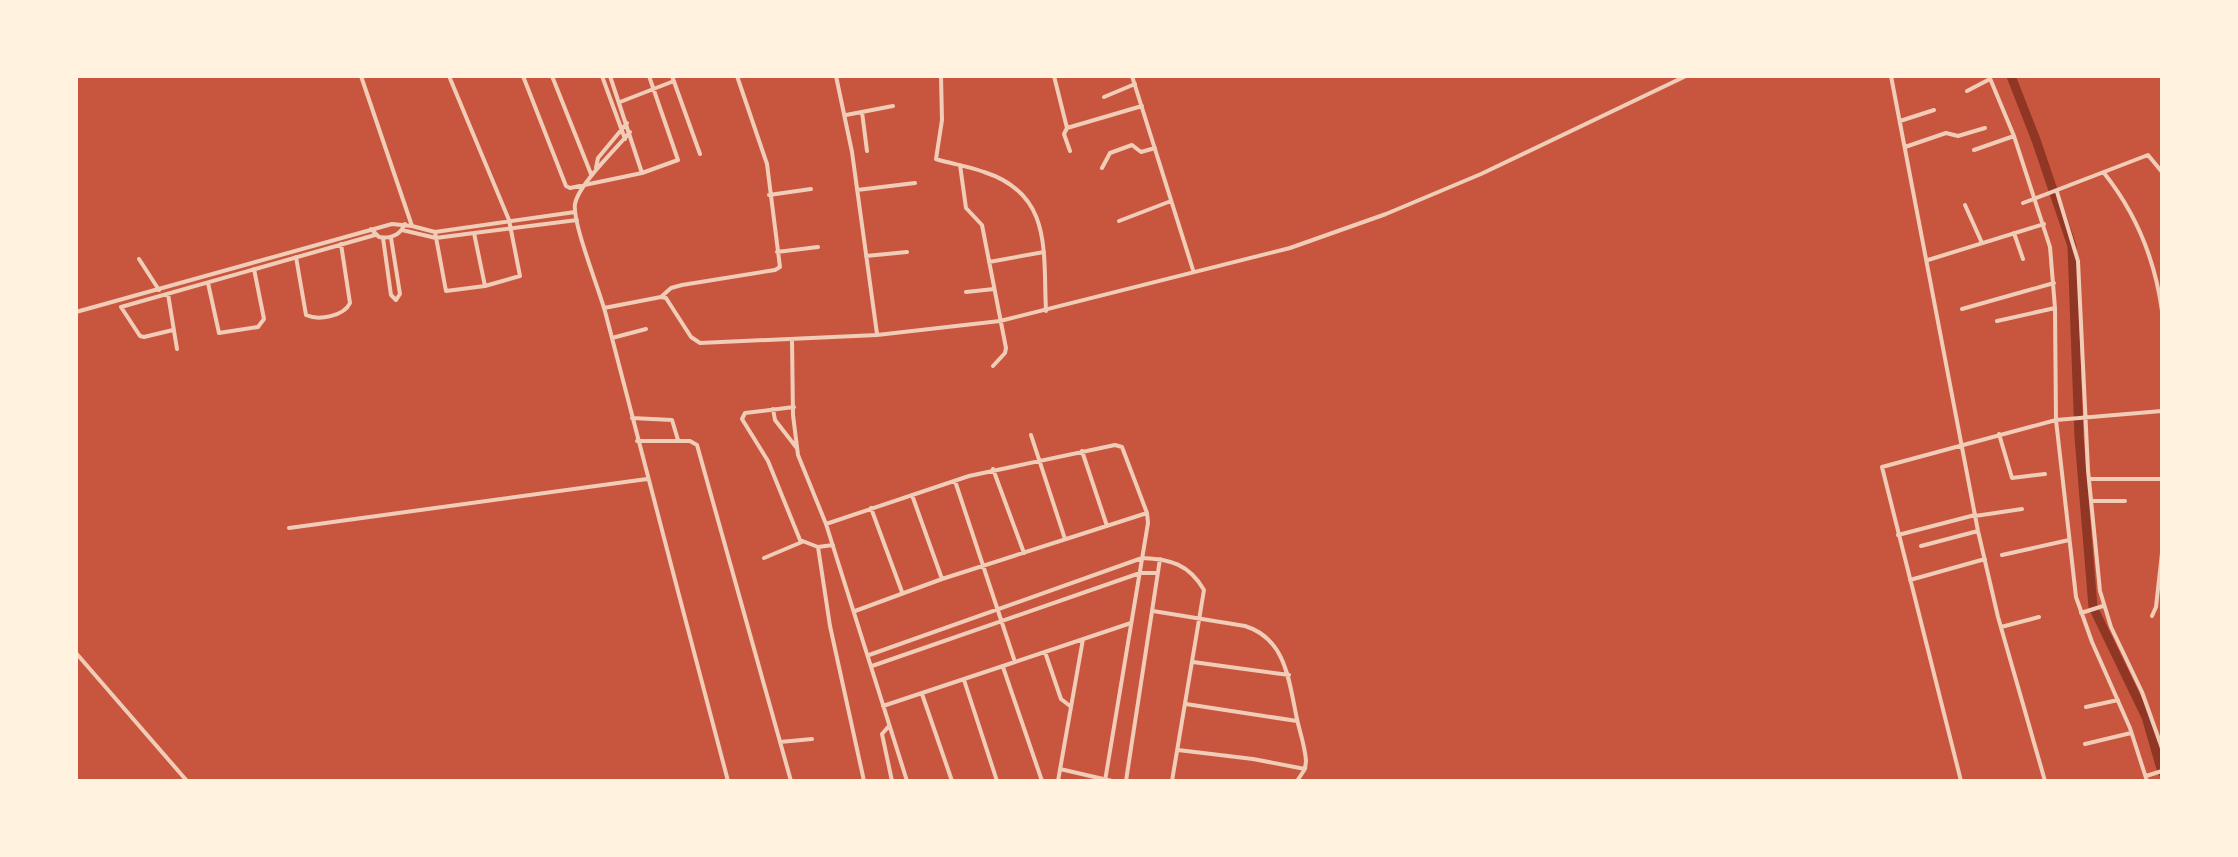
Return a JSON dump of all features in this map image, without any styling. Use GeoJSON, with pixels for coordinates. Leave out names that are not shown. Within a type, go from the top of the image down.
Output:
{"type":"FeatureCollection","features":[{"type":"Feature","properties":{"kind":"street"},"geometry":{"type":"LineString","coordinates":[[361,76],[412,226]]}},
{"type":"Feature","properties":{"kind":"street"},"geometry":{"type":"LineString","coordinates":[[436,235],[446,291],[485,286],[520,276],[509,220],[449,76]]}},
{"type":"Feature","properties":{"kind":"street"},"geometry":{"type":"LineString","coordinates":[[523,76],[566,186],[570,188],[642,173],[678,160],[649,76]]}},
{"type":"Feature","properties":{"kind":"street"},"geometry":{"type":"LineString","coordinates":[[552,76],[591,175]]}},
{"type":"Feature","properties":{"kind":"street"},"geometry":{"type":"LineString","coordinates":[[602,76],[625,139]]}},
{"type":"Feature","properties":{"kind":"street"},"geometry":{"type":"LineString","coordinates":[[610,76],[642,173]]}},
{"type":"Feature","properties":{"kind":"street"},"geometry":{"type":"LineString","coordinates":[[604,308],[661,297],[671,288],[682,285],[779,269],[767,164],[737,76]]}},
{"type":"Feature","properties":{"kind":"street"},"geometry":{"type":"LineString","coordinates":[[836,76],[852,152],[877,335]]}},
{"type":"Feature","properties":{"kind":"street"},"geometry":{"type":"LineString","coordinates":[[941,76],[942,120],[937,158],[987,172],[1021,194],[1039,219],[1049,310]]}},
{"type":"Feature","properties":{"kind":"street"},"geometry":{"type":"LineString","coordinates":[[1054,76],[1070,151]]}},
{"type":"Feature","properties":{"kind":"street"},"geometry":{"type":"LineString","coordinates":[[1132,76],[1193,270]]}},
{"type":"Feature","properties":{"kind":"street"},"geometry":{"type":"LineString","coordinates":[[661,297],[670,301],[691,337],[700,343],[877,335],[1000,321],[1290,248],[1386,214],[1525,154],[1686,76]]}},
{"type":"Feature","properties":{"kind":"street"},"geometry":{"type":"LineString","coordinates":[[1891,76],[1978,531],[2001,627],[2045,781]]}},
{"type":"Feature","properties":{"kind":"street"},"geometry":{"type":"LineString","coordinates":[[1967,91],[1989,77],[2037,199],[2054,283],[2059,419],[2076,597],[2148,777],[2162,771]]}},
{"type":"Feature","properties":{"kind":"street"},"geometry":{"type":"LineString","coordinates":[[620,102],[673,78],[700,154]]}},
{"type":"Feature","properties":{"kind":"street"},"geometry":{"type":"LineString","coordinates":[[1104,97],[1135,84]]}},
{"type":"Feature","properties":{"kind":"street"},"geometry":{"type":"LineString","coordinates":[[608,92],[615,89]]}},
{"type":"Feature","properties":{"kind":"street"},"geometry":{"type":"LineString","coordinates":[[846,115],[893,106]]}},
{"type":"Feature","properties":{"kind":"street"},"geometry":{"type":"LineString","coordinates":[[1067,128],[1142,106]]}},
{"type":"Feature","properties":{"kind":"street"},"geometry":{"type":"LineString","coordinates":[[1900,121],[1934,110]]}},
{"type":"Feature","properties":{"kind":"street"},"geometry":{"type":"LineString","coordinates":[[862,112],[867,151]]}},
{"type":"Feature","properties":{"kind":"street"},"geometry":{"type":"LineString","coordinates":[[596,168],[597,159],[627,123]]}},
{"type":"Feature","properties":{"kind":"street"},"geometry":{"type":"LineString","coordinates":[[1905,147],[1946,133],[1958,136],[1985,128]]}},
{"type":"Feature","properties":{"kind":"street"},"geometry":{"type":"LineString","coordinates":[[630,132],[591,175],[578,194],[575,212],[604,308],[728,781]]}},
{"type":"Feature","properties":{"kind":"street"},"geometry":{"type":"LineString","coordinates":[[1974,150],[2014,136]]}},
{"type":"Feature","properties":{"kind":"street"},"geometry":{"type":"LineString","coordinates":[[1102,168],[1110,153],[1132,145],[1141,152],[1155,148]]}},
{"type":"Feature","properties":{"kind":"street"},"geometry":{"type":"LineString","coordinates":[[604,150],[611,156]]}},
{"type":"Feature","properties":{"kind":"street"},"geometry":{"type":"LineString","coordinates":[[2023,203],[2148,155],[2162,172]]}},
{"type":"Feature","properties":{"kind":"street"},"geometry":{"type":"LineString","coordinates":[[960,165],[964,202],[982,225],[1006,348],[993,366]]}},
{"type":"Feature","properties":{"kind":"street"},"geometry":{"type":"LineString","coordinates":[[2104,173],[2118,192],[2147,248],[2158,280],[2162,311]]}},
{"type":"Feature","properties":{"kind":"street"},"geometry":{"type":"LineString","coordinates":[[857,190],[915,183]]}},
{"type":"Feature","properties":{"kind":"street"},"geometry":{"type":"LineString","coordinates":[[769,195],[811,189]]}},
{"type":"Feature","properties":{"kind":"street"},"geometry":{"type":"LineString","coordinates":[[2056,192],[2078,261],[2084,417],[2102,606],[2144,697],[2162,748]]}},
{"type":"Feature","properties":{"kind":"street"},"geometry":{"type":"LineString","coordinates":[[1119,221],[1171,201]]}},
{"type":"Feature","properties":{"kind":"street"},"geometry":{"type":"LineString","coordinates":[[1965,205],[1982,243]]}},
{"type":"Feature","properties":{"kind":"street"},"geometry":{"type":"LineString","coordinates":[[76,312],[208,283],[340,237],[399,223],[436,235],[509,220],[575,212]]}},
{"type":"Feature","properties":{"kind":"street"},"geometry":{"type":"LineString","coordinates":[[402,230],[436,235],[474,233],[577,220]]}},
{"type":"Feature","properties":{"kind":"street"},"geometry":{"type":"LineString","coordinates":[[119,304],[159,290],[375,235],[391,238],[405,224]]}},
{"type":"Feature","properties":{"kind":"street"},"geometry":{"type":"LineString","coordinates":[[1927,260],[2044,224]]}},
{"type":"Feature","properties":{"kind":"street"},"geometry":{"type":"LineString","coordinates":[[371,229],[375,235]]}},
{"type":"Feature","properties":{"kind":"street"},"geometry":{"type":"LineString","coordinates":[[474,233],[485,286]]}},
{"type":"Feature","properties":{"kind":"street"},"geometry":{"type":"LineString","coordinates":[[2014,233],[2023,259]]}},
{"type":"Feature","properties":{"kind":"street"},"geometry":{"type":"LineString","coordinates":[[296,257],[306,315],[313,318],[342,313],[350,303],[340,237]]}},
{"type":"Feature","properties":{"kind":"street"},"geometry":{"type":"LineString","coordinates":[[383,238],[391,295],[396,300],[400,294],[391,238]]}},
{"type":"Feature","properties":{"kind":"street"},"geometry":{"type":"LineString","coordinates":[[777,252],[818,247]]}},
{"type":"Feature","properties":{"kind":"street"},"geometry":{"type":"LineString","coordinates":[[866,256],[907,252]]}},
{"type":"Feature","properties":{"kind":"street"},"geometry":{"type":"LineString","coordinates":[[989,262],[1044,252]]}},
{"type":"Feature","properties":{"kind":"street"},"geometry":{"type":"LineString","coordinates":[[139,259],[159,290]]}},
{"type":"Feature","properties":{"kind":"street"},"geometry":{"type":"LineString","coordinates":[[208,283],[219,333],[258,327],[264,319],[253,266]]}},
{"type":"Feature","properties":{"kind":"street"},"geometry":{"type":"LineString","coordinates":[[1962,309],[2054,283]]}},
{"type":"Feature","properties":{"kind":"street"},"geometry":{"type":"LineString","coordinates":[[167,288],[177,349]]}},
{"type":"Feature","properties":{"kind":"street"},"geometry":{"type":"LineString","coordinates":[[966,292],[994,289]]}},
{"type":"Feature","properties":{"kind":"street"},"geometry":{"type":"LineString","coordinates":[[119,304],[140,336],[173,330]]}},
{"type":"Feature","properties":{"kind":"street"},"geometry":{"type":"LineString","coordinates":[[1997,321],[2055,308]]}},
{"type":"Feature","properties":{"kind":"street"},"geometry":{"type":"LineString","coordinates":[[612,338],[646,329]]}},
{"type":"Feature","properties":{"kind":"street"},"geometry":{"type":"LineString","coordinates":[[792,340],[797,447],[803,473],[826,524],[907,781]]}},
{"type":"Feature","properties":{"kind":"street"},"geometry":{"type":"LineString","coordinates":[[794,407],[745,413],[742,419],[768,461],[802,542]]}},
{"type":"Feature","properties":{"kind":"street"},"geometry":{"type":"LineString","coordinates":[[773,409],[775,420],[797,447]]}},
{"type":"Feature","properties":{"kind":"street"},"geometry":{"type":"LineString","coordinates":[[1961,781],[1882,467],[2059,419],[2162,411]]}},
{"type":"Feature","properties":{"kind":"street"},"geometry":{"type":"LineString","coordinates":[[632,418],[672,420],[678,440]]}},
{"type":"Feature","properties":{"kind":"street"},"geometry":{"type":"LineString","coordinates":[[1999,434],[2012,478],[2045,474]]}},
{"type":"Feature","properties":{"kind":"street"},"geometry":{"type":"LineString","coordinates":[[1031,435],[1065,539]]}},
{"type":"Feature","properties":{"kind":"street"},"geometry":{"type":"LineString","coordinates":[[637,441],[678,440],[697,445],[791,781]]}},
{"type":"Feature","properties":{"kind":"street"},"geometry":{"type":"LineString","coordinates":[[826,524],[993,469],[1115,445],[1122,447],[1147,513],[1140,573],[1105,780]]}},
{"type":"Feature","properties":{"kind":"street"},"geometry":{"type":"LineString","coordinates":[[1082,451],[1107,526]]}},
{"type":"Feature","properties":{"kind":"street"},"geometry":{"type":"LineString","coordinates":[[993,469],[1024,553]]}},
{"type":"Feature","properties":{"kind":"street"},"geometry":{"type":"LineString","coordinates":[[289,528],[647,479]]}},
{"type":"Feature","properties":{"kind":"street"},"geometry":{"type":"LineString","coordinates":[[2089,479],[2162,479]]}},
{"type":"Feature","properties":{"kind":"street"},"geometry":{"type":"LineString","coordinates":[[955,481],[1015,662]]}},
{"type":"Feature","properties":{"kind":"street"},"geometry":{"type":"LineString","coordinates":[[912,495],[942,579]]}},
{"type":"Feature","properties":{"kind":"street"},"geometry":{"type":"LineString","coordinates":[[2091,501],[2125,501]]}},
{"type":"Feature","properties":{"kind":"street"},"geometry":{"type":"LineString","coordinates":[[871,508],[903,593]]}},
{"type":"Feature","properties":{"kind":"street"},"geometry":{"type":"LineString","coordinates":[[1898,535],[1975,516],[2022,509]]}},
{"type":"Feature","properties":{"kind":"street"},"geometry":{"type":"LineString","coordinates":[[855,611],[942,579],[1147,513]]}},
{"type":"Feature","properties":{"kind":"street"},"geometry":{"type":"LineString","coordinates":[[1921,546],[1978,531]]}},
{"type":"Feature","properties":{"kind":"street"},"geometry":{"type":"LineString","coordinates":[[2002,555],[2069,540]]}},
{"type":"Feature","properties":{"kind":"street"},"geometry":{"type":"LineString","coordinates":[[764,558],[802,542],[818,547],[833,545]]}},
{"type":"Feature","properties":{"kind":"street"},"geometry":{"type":"LineString","coordinates":[[818,547],[827,611],[864,781]]}},
{"type":"Feature","properties":{"kind":"street"},"geometry":{"type":"LineString","coordinates":[[2152,616],[2156,607],[2162,553]]}},
{"type":"Feature","properties":{"kind":"street"},"geometry":{"type":"LineString","coordinates":[[869,655],[1142,558],[1181,564],[1202,586],[1193,662],[1172,781]]}},
{"type":"Feature","properties":{"kind":"street"},"geometry":{"type":"LineString","coordinates":[[1126,781],[1160,559]]}},
{"type":"Feature","properties":{"kind":"street"},"geometry":{"type":"LineString","coordinates":[[1910,580],[1985,559]]}},
{"type":"Feature","properties":{"kind":"street"},"geometry":{"type":"LineString","coordinates":[[871,666],[1140,573],[1158,573]]}},
{"type":"Feature","properties":{"kind":"street"},"geometry":{"type":"LineString","coordinates":[[2083,612],[2102,606]]}},
{"type":"Feature","properties":{"kind":"street"},"geometry":{"type":"LineString","coordinates":[[1153,611],[1251,627],[1277,649],[1289,675],[1305,749],[1305,769],[1297,781]]}},
{"type":"Feature","properties":{"kind":"street"},"geometry":{"type":"LineString","coordinates":[[2001,627],[2039,617]]}},
{"type":"Feature","properties":{"kind":"street"},"geometry":{"type":"LineString","coordinates":[[883,706],[1131,623]]}},
{"type":"Feature","properties":{"kind":"street"},"geometry":{"type":"LineString","coordinates":[[1058,781],[1083,639]]}},
{"type":"Feature","properties":{"kind":"street"},"geometry":{"type":"LineString","coordinates":[[1045,652],[1061,699],[1071,706]]}},
{"type":"Feature","properties":{"kind":"street"},"geometry":{"type":"LineString","coordinates":[[76,653],[187,781]]}},
{"type":"Feature","properties":{"kind":"street"},"geometry":{"type":"LineString","coordinates":[[1193,662],[1289,675]]}},
{"type":"Feature","properties":{"kind":"street"},"geometry":{"type":"LineString","coordinates":[[1003,667],[1042,781]]}},
{"type":"Feature","properties":{"kind":"street"},"geometry":{"type":"LineString","coordinates":[[964,680],[997,781]]}},
{"type":"Feature","properties":{"kind":"street"},"geometry":{"type":"LineString","coordinates":[[922,694],[952,781]]}},
{"type":"Feature","properties":{"kind":"street"},"geometry":{"type":"LineString","coordinates":[[2086,707],[2118,700]]}},
{"type":"Feature","properties":{"kind":"street"},"geometry":{"type":"LineString","coordinates":[[1186,704],[1297,721]]}},
{"type":"Feature","properties":{"kind":"street"},"geometry":{"type":"LineString","coordinates":[[889,726],[882,734],[892,781]]}},
{"type":"Feature","properties":{"kind":"street"},"geometry":{"type":"LineString","coordinates":[[2085,744],[2131,733]]}},
{"type":"Feature","properties":{"kind":"street"},"geometry":{"type":"LineString","coordinates":[[780,742],[812,739]]}},
{"type":"Feature","properties":{"kind":"street"},"geometry":{"type":"LineString","coordinates":[[1178,750],[1305,769]]}},
{"type":"Feature","properties":{"kind":"street"},"geometry":{"type":"LineString","coordinates":[[1060,769],[1112,781]]}},
{"type":"Feature","properties":{"kind":"waterway"},"geometry":{"type":"LineString","coordinates":[[2011,76],[2072,246],[2079,437],[2093,607],[2146,717],[2162,772]]}}]}
